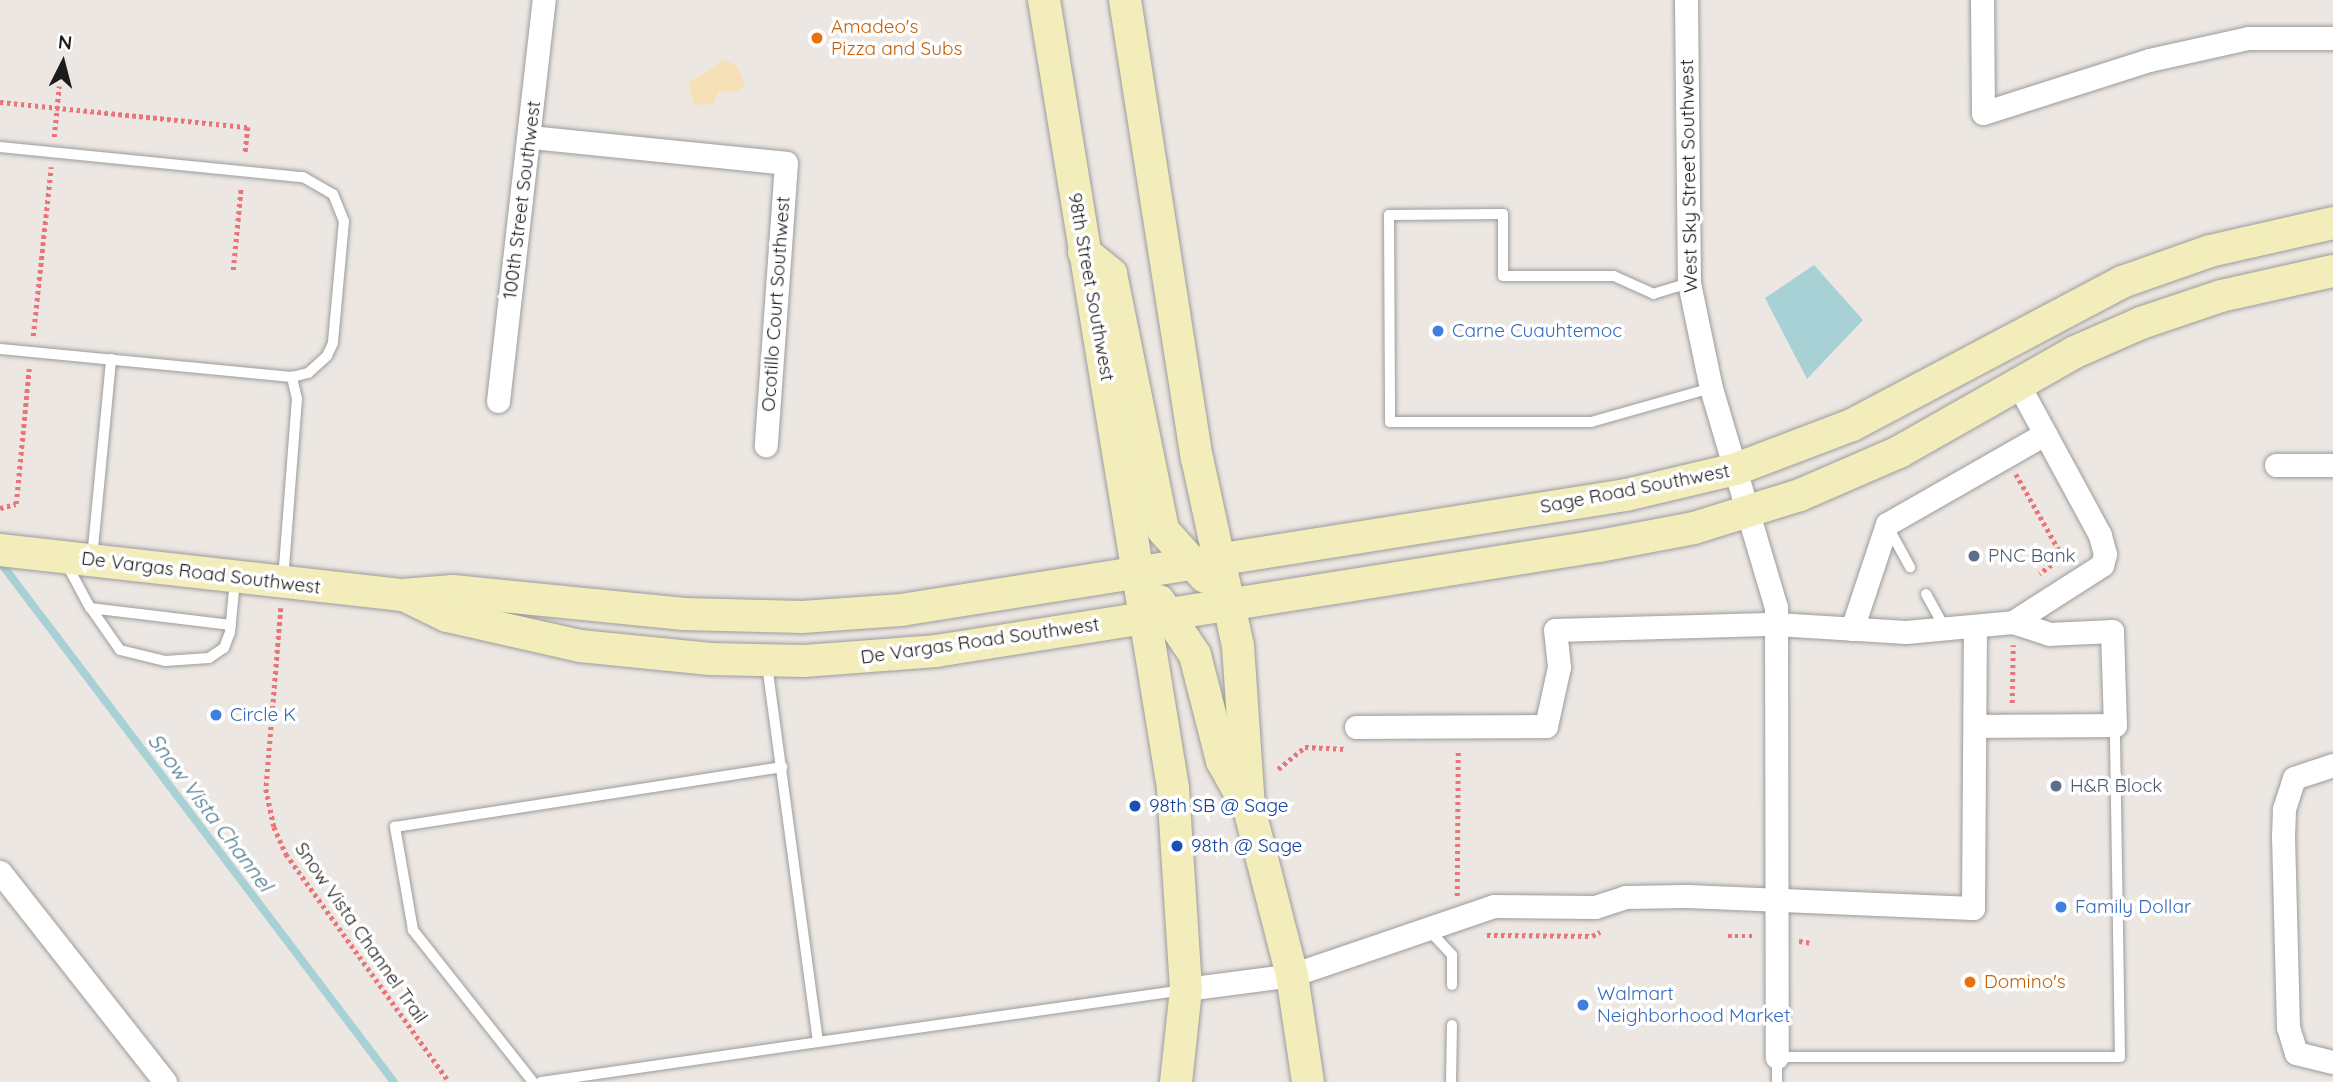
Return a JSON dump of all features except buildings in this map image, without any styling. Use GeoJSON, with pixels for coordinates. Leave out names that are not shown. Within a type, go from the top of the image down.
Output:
{"type":"FeatureCollection","features":[{"type":"Feature","properties":{"kind":"street","name":"100th Street Southwest"},"geometry":{"type":"LineString","coordinates":[[498,401],[531,137],[544,0]]}},
{"type":"Feature","properties":{"kind":"street","name":"98th Street Southwest"},"geometry":{"type":"LineString","coordinates":[[1044,0],[1084,252],[1141,574],[1158,617],[1186,989],[1176,1082]]}},
{"type":"Feature","properties":{"kind":"street"},"geometry":{"type":"LineString","coordinates":[[1125,0],[1197,458],[1207,562],[1230,606],[1238,646],[1249,808],[1292,975],[1308,1082]]}},
{"type":"Feature","properties":{"kind":"street","name":"West Sky Street Southwest"},"geometry":{"type":"LineString","coordinates":[[1686,0],[1689,283],[1711,388],[1776,607],[1774,900],[1777,1057]]}},
{"type":"Feature","properties":{"kind":"street"},"geometry":{"type":"LineString","coordinates":[[1982,0],[1983,113],[2149,60],[2248,38],[2333,38]]}},
{"type":"Feature","properties":{"kind":"street","name":"Ocotillo Court Southwest"},"geometry":{"type":"LineString","coordinates":[[531,137],[786,163],[766,445]]}},
{"type":"Feature","properties":{"kind":"street","name":"Sage Road Southwest"},"geometry":{"type":"LineString","coordinates":[[1141,574],[1626,495],[1736,469],[1852,425],[2122,282],[2210,251],[2333,223]]}},
{"type":"Feature","properties":{"kind":"street"},"geometry":{"type":"LineString","coordinates":[[1084,252],[1111,274],[1163,530],[1207,562]]}},
{"type":"Feature","properties":{"kind":"street"},"geometry":{"type":"LineString","coordinates":[[1158,617],[1656,536],[1749,513],[1899,452],[2075,352],[2141,323],[2221,296],[2333,271]]}},
{"type":"Feature","properties":{"kind":"street"},"geometry":{"type":"LineString","coordinates":[[2013,622],[2102,565],[2105,554],[2019,386]]}},
{"type":"Feature","properties":{"kind":"street"},"geometry":{"type":"LineString","coordinates":[[1852,629],[1887,524],[2045,433]]}},
{"type":"Feature","properties":{"kind":"street"},"geometry":{"type":"LineString","coordinates":[[2276,465],[2333,465]]}},
{"type":"Feature","properties":{"kind":"street","name":"De Vargas Road Southwest"},"geometry":{"type":"LineString","coordinates":[[0,550],[402,595],[453,591],[684,614],[802,617],[901,610],[1141,574]]}},
{"type":"Feature","properties":{"kind":"street","name":"De Vargas Road Southwest"},"geometry":{"type":"LineString","coordinates":[[402,595],[447,616],[580,646],[766,660],[898,656],[1158,617]]}},
{"type":"Feature","properties":{"kind":"street"},"geometry":{"type":"LineString","coordinates":[[1158,617],[1195,655],[1222,761],[1249,808]]}},
{"type":"Feature","properties":{"kind":"street"},"geometry":{"type":"LineString","coordinates":[[1355,738],[1546,726],[1559,667],[1555,630],[1776,624],[1852,629],[1945,629],[2013,622],[2049,634],[2112,631],[2115,725],[1976,726]]}},
{"type":"Feature","properties":{"kind":"street"},"geometry":{"type":"LineString","coordinates":[[1186,989],[1292,975],[1425,926],[1494,906],[1595,907],[1625,897],[1973,908],[1975,626]]}},
{"type":"Feature","properties":{"kind":"street"},"geometry":{"type":"LineString","coordinates":[[2333,765],[2294,778],[2284,809],[2283,836],[2288,1027],[2296,1053],[2333,1062]]}},
{"type":"Feature","properties":{"kind":"street"},"geometry":{"type":"LineString","coordinates":[[0,872],[165,1082]]}},
{"type":"Feature","properties":{"kind":"lane"},"geometry":{"type":"LineString","coordinates":[[0,147],[303,177],[333,194],[344,220],[333,344],[319,364],[292,377],[0,349]]}},
{"type":"Feature","properties":{"kind":"lane"},"geometry":{"type":"LineString","coordinates":[[1689,283],[1654,294],[1614,276],[1503,276],[1503,214],[1389,215],[1390,422],[1591,422],[1711,388]]}},
{"type":"Feature","properties":{"kind":"lane"},"geometry":{"type":"LineString","coordinates":[[111,359],[69,557],[90,608],[120,649],[165,662],[209,659],[223,648],[231,625],[235,577]]}},
{"type":"Feature","properties":{"kind":"lane"},"geometry":{"type":"LineString","coordinates":[[283,583],[297,399],[292,377]]}},
{"type":"Feature","properties":{"kind":"lane"},"geometry":{"type":"LineString","coordinates":[[1887,524],[1910,567]]}},
{"type":"Feature","properties":{"kind":"lane"},"geometry":{"type":"LineString","coordinates":[[1926,594],[1945,629]]}},
{"type":"Feature","properties":{"kind":"lane"},"geometry":{"type":"LineString","coordinates":[[90,608],[231,625]]}},
{"type":"Feature","properties":{"kind":"lane"},"geometry":{"type":"LineString","coordinates":[[766,660],[818,1042]]}},
{"type":"Feature","properties":{"kind":"lane"},"geometry":{"type":"LineString","coordinates":[[1777,1082],[1777,1057],[2120,1057],[2115,725]]}},
{"type":"Feature","properties":{"kind":"lane"},"geometry":{"type":"LineString","coordinates":[[533,1082],[413,930],[395,827],[782,767]]}},
{"type":"Feature","properties":{"kind":"lane"},"geometry":{"type":"LineString","coordinates":[[1425,926],[1452,955],[1452,985]]}},
{"type":"Feature","properties":{"kind":"lane"},"geometry":{"type":"LineString","coordinates":[[541,1082],[1186,989]]}},
{"type":"Feature","properties":{"kind":"lane"},"geometry":{"type":"LineString","coordinates":[[1451,1082],[1452,1026]]}},
{"type":"Feature","properties":{"kind":"path"},"geometry":{"type":"LineString","coordinates":[[0,508],[16,504],[59,86]]}},
{"type":"Feature","properties":{"kind":"path"},"geometry":{"type":"LineString","coordinates":[[2007,456],[2063,557],[2031,580]]}},
{"type":"Feature","properties":{"kind":"path","name":"Snow Vista Channel Trail"},"geometry":{"type":"LineString","coordinates":[[283,583],[266,789],[274,827],[286,853],[449,1082]]}},
{"type":"Feature","properties":{"kind":"path"},"geometry":{"type":"LineString","coordinates":[[2013,622],[2014,726]]}},
{"type":"Feature","properties":{"kind":"path"},"geometry":{"type":"LineString","coordinates":[[1278,769],[1305,747],[1355,738]]}},
{"type":"Feature","properties":{"kind":"path"},"geometry":{"type":"LineString","coordinates":[[1445,748],[1458,748],[1457,899],[1472,935],[1592,936],[1610,925]]}},
{"type":"Feature","properties":{"kind":"path"},"geometry":{"type":"LineString","coordinates":[[1728,936],[1758,936]]}},
{"type":"Feature","properties":{"kind":"sand"},"geometry":{"type":"Polygon","coordinates":[[[724,60],[737,65],[745,85],[735,93],[719,91],[713,104],[695,105],[688,83],[724,60]]]}},
{"type":"Feature","properties":{"kind":"water"},"geometry":{"type":"Polygon","coordinates":[[[1814,265],[1863,320],[1807,379],[1765,298],[1814,265]]]}},
{"type":"Feature","properties":{"kind":"waterway","name":"Snow Vista Channel"},"geometry":{"type":"LineString","coordinates":[[0,562],[394,1082]]}},
{"type":"Feature","properties":{"kind":"place","name":"Amadeo's Pizza and Subs"},"geometry":{"type":"Point","coordinates":[817,38]}},
{"type":"Feature","properties":{"kind":"place","name":"Carne Cuauhtemoc"},"geometry":{"type":"Point","coordinates":[1438,331]}},
{"type":"Feature","properties":{"kind":"place","name":"PNC Bank"},"geometry":{"type":"Point","coordinates":[1974,556]}},
{"type":"Feature","properties":{"kind":"place","name":"Circle K"},"geometry":{"type":"Point","coordinates":[216,715]}},
{"type":"Feature","properties":{"kind":"place","name":"H&R Block"},"geometry":{"type":"Point","coordinates":[2056,786]}},
{"type":"Feature","properties":{"kind":"place","name":"98th SB @ Sage"},"geometry":{"type":"Point","coordinates":[1135,806]}},
{"type":"Feature","properties":{"kind":"place","name":"98th @ Sage"},"geometry":{"type":"Point","coordinates":[1177,846]}},
{"type":"Feature","properties":{"kind":"place","name":"Family Dollar"},"geometry":{"type":"Point","coordinates":[2061,907]}},
{"type":"Feature","properties":{"kind":"place","name":"Domino's"},"geometry":{"type":"Point","coordinates":[1970,982]}},
{"type":"Feature","properties":{"kind":"place","name":"Walmart Neighborhood Market"},"geometry":{"type":"Point","coordinates":[1583,1005]}}]}
